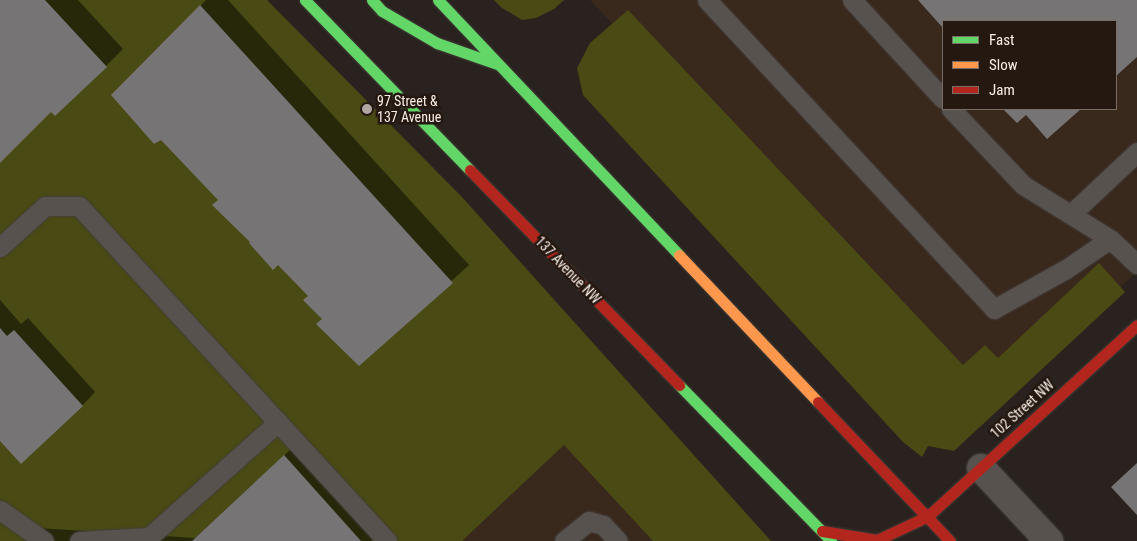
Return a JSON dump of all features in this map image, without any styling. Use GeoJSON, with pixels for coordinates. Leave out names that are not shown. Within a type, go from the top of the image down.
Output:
{"type":"FeatureCollection","features":[{"type":"Feature","properties":{"kind":"main road","name":"137 Avenue NW"},"geometry":{"type":"LineString","coordinates":[[305,0],[831,541]]}},
{"type":"Feature","properties":{"kind":"main road"},"geometry":{"type":"LineString","coordinates":[[372,0],[382,11],[437,44],[497,64]]}},
{"type":"Feature","properties":{"kind":"main road"},"geometry":{"type":"LineString","coordinates":[[438,0],[950,541]]}},
{"type":"Feature","properties":{"kind":"main road","name":"102 Street NW"},"geometry":{"type":"LineString","coordinates":[[822,531],[877,540],[928,516],[1137,325]]}},
{"type":"Feature","properties":{"kind":"street"},"geometry":{"type":"LineString","coordinates":[[981,468],[1050,541]]}},
{"type":"Feature","properties":{"kind":"lane"},"geometry":{"type":"LineString","coordinates":[[707,0],[994,309],[1066,269],[1110,239]]}},
{"type":"Feature","properties":{"kind":"lane"},"geometry":{"type":"LineString","coordinates":[[852,0],[942,98]]}},
{"type":"Feature","properties":{"kind":"lane"},"geometry":{"type":"LineString","coordinates":[[952,110],[1023,185],[1110,239],[1137,264]]}},
{"type":"Feature","properties":{"kind":"lane"},"geometry":{"type":"LineString","coordinates":[[1071,214],[1137,152]]}},
{"type":"Feature","properties":{"kind":"lane"},"geometry":{"type":"LineString","coordinates":[[0,247],[45,206],[79,206],[387,541]]}},
{"type":"Feature","properties":{"kind":"lane"},"geometry":{"type":"LineString","coordinates":[[79,541],[149,537],[278,422]]}},
{"type":"Feature","properties":{"kind":"lane"},"geometry":{"type":"LineString","coordinates":[[0,510],[44,541]]}},
{"type":"Feature","properties":{"kind":"lane"},"geometry":{"type":"LineString","coordinates":[[564,541],[590,521],[603,525],[618,541]]}},
{"type":"Feature","properties":{"kind":"shaded area"},"geometry":{"type":"Polygon","coordinates":[[[0,0],[267,0],[461,196],[771,541],[653,541],[564,445],[462,541],[0,541],[0,0]]]}},
{"type":"Feature","properties":{"kind":"shaded area"},"geometry":{"type":"Polygon","coordinates":[[[494,0],[564,0],[554,9],[536,18],[522,20],[502,8],[494,0]]]}},
{"type":"Feature","properties":{"kind":"shaded area"},"geometry":{"type":"Polygon","coordinates":[[[590,0],[1137,0],[1137,272],[980,416],[590,0]]]}},
{"type":"Feature","properties":{"kind":"shaded area"},"geometry":{"type":"Polygon","coordinates":[[[628,10],[963,365],[985,345],[998,358],[1099,263],[1125,292],[954,451],[928,446],[922,457],[903,442],[583,95],[577,68],[590,43],[628,10]]]}},
{"type":"Feature","properties":{"kind":"shaded area"},"geometry":{"type":"Polygon","coordinates":[[[564,445],[703,541],[462,541],[564,445]]]}},
{"type":"Feature","properties":{"kind":"building"},"geometry":{"type":"Polygon","coordinates":[[[0,0],[45,0],[107,67],[55,116],[51,112],[0,163],[0,0]]]}},
{"type":"Feature","properties":{"kind":"building"},"geometry":{"type":"Polygon","coordinates":[[[918,0],[1137,0],[1137,57],[1117,75],[1117,20],[942,20],[942,27],[918,0]]]}},
{"type":"Feature","properties":{"kind":"building"},"geometry":{"type":"Polygon","coordinates":[[[200,5],[453,283],[359,366],[316,324],[322,319],[303,300],[308,296],[278,265],[273,270],[250,242],[212,205],[218,200],[161,140],[154,144],[111,95],[200,5]]]}},
{"type":"Feature","properties":{"kind":"building"},"geometry":{"type":"Polygon","coordinates":[[[1004,110],[1080,110],[1047,139],[1026,115],[1017,123],[1004,110]]]}},
{"type":"Feature","properties":{"kind":"building"},"geometry":{"type":"Polygon","coordinates":[[[0,328],[7,336],[14,330],[83,406],[21,464],[0,441],[0,328]]]}},
{"type":"Feature","properties":{"kind":"building"},"geometry":{"type":"Polygon","coordinates":[[[284,455],[361,541],[192,541],[284,455]]]}},
{"type":"Feature","properties":{"kind":"building"},"geometry":{"type":"Polygon","coordinates":[[[1137,463],[1137,515],[1111,487],[1137,463]]]}},
{"type":"Feature","properties":{"kind":"traffic: fast"},"geometry":{"type":"LineString","coordinates":[[305,0],[470,170]]}},
{"type":"Feature","properties":{"kind":"traffic: fast"},"geometry":{"type":"LineString","coordinates":[[372,0],[382,11],[437,43],[497,64]]}},
{"type":"Feature","properties":{"kind":"traffic: fast"},"geometry":{"type":"LineString","coordinates":[[438,0],[679,255]]}},
{"type":"Feature","properties":{"kind":"traffic: fast"},"geometry":{"type":"LineString","coordinates":[[679,385],[831,541]]}},
{"type":"Feature","properties":{"kind":"traffic: slow"},"geometry":{"type":"LineString","coordinates":[[679,255],[818,402]]}},
{"type":"Feature","properties":{"kind":"traffic: jam"},"geometry":{"type":"LineString","coordinates":[[470,170],[679,385]]}},
{"type":"Feature","properties":{"kind":"traffic: jam"},"geometry":{"type":"LineString","coordinates":[[822,531],[877,540],[928,516],[1137,325]]}},
{"type":"Feature","properties":{"kind":"traffic: jam"},"geometry":{"type":"LineString","coordinates":[[818,402],[950,541]]}},
{"type":"Feature","properties":{"kind":"place","name":"97 Street & 137 Avenue"},"geometry":{"type":"Point","coordinates":[367,109]}}]}
